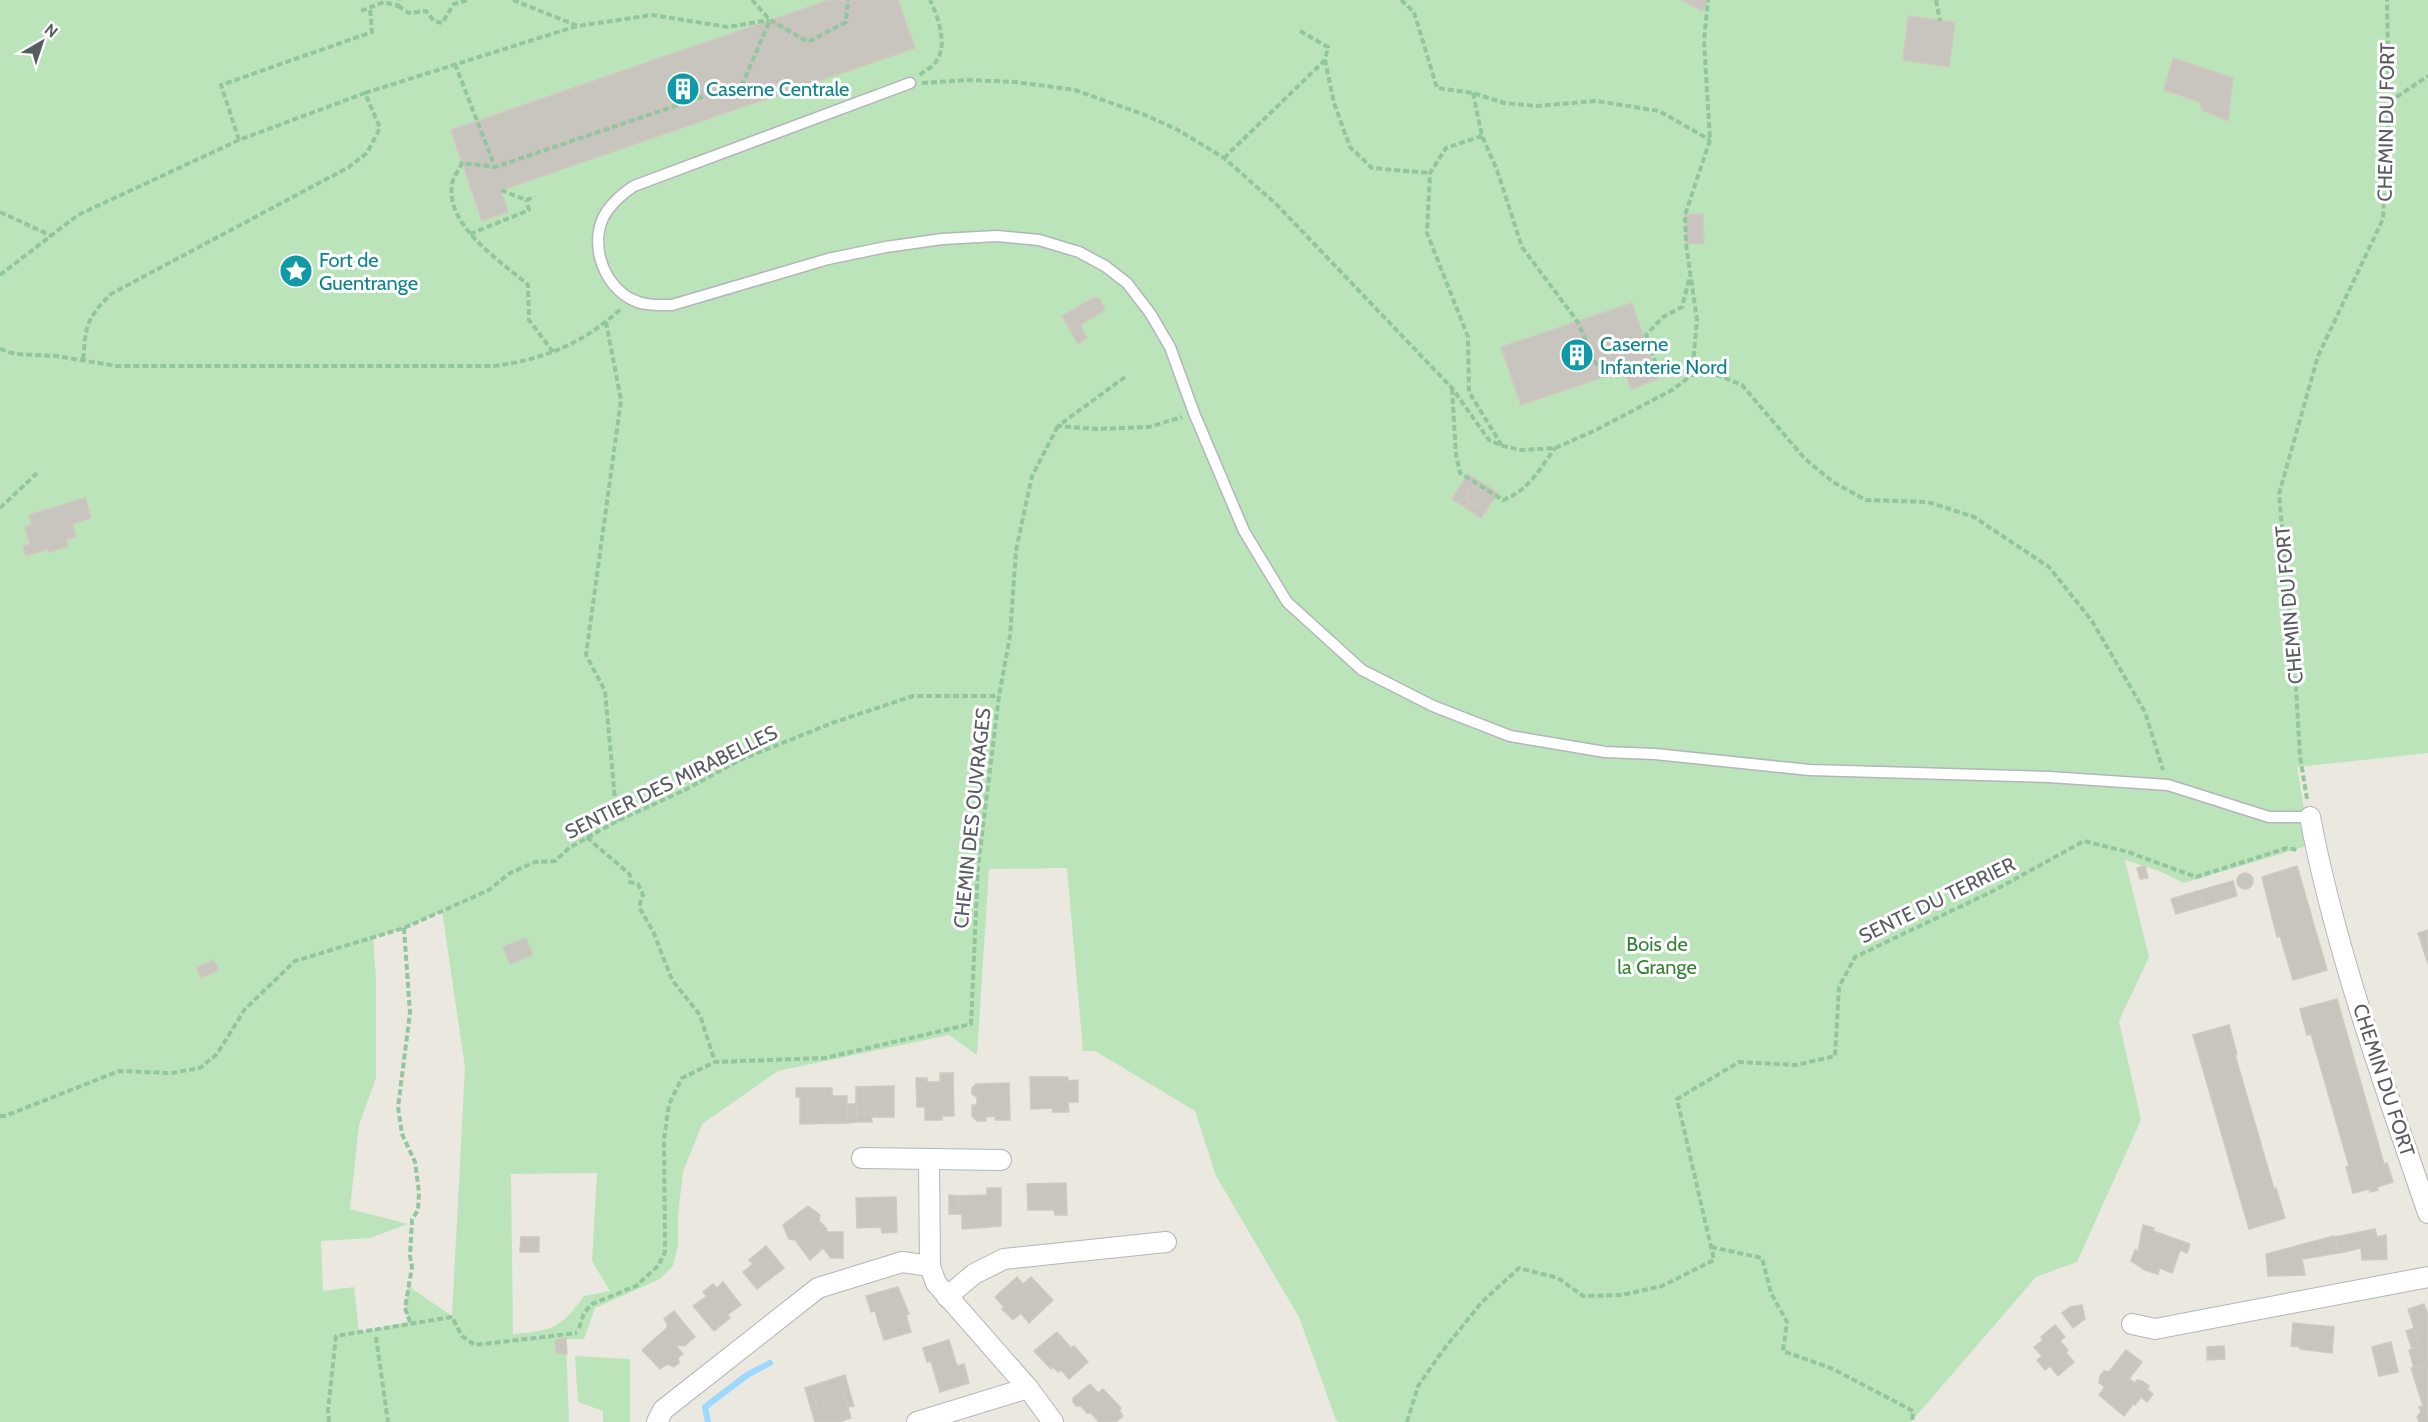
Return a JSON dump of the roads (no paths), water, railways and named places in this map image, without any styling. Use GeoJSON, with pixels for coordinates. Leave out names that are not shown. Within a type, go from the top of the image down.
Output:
{"type":"FeatureCollection","features":[{"type":"Feature","properties":{"kind":"street","name":"CHEMIN DU FORT"},"geometry":{"type":"LineString","coordinates":[[2310,817],[2317,854],[2364,1026],[2428,1213]]}},
{"type":"Feature","properties":{"kind":"street"},"geometry":{"type":"LineString","coordinates":[[862,1158],[1001,1160]]}},
{"type":"Feature","properties":{"kind":"street"},"geometry":{"type":"LineString","coordinates":[[929,1159],[930,1266],[936,1284],[1028,1388],[1053,1422]]}},
{"type":"Feature","properties":{"kind":"street"},"geometry":{"type":"LineString","coordinates":[[946,1298],[974,1274],[1004,1259],[1166,1242]]}},
{"type":"Feature","properties":{"kind":"street"},"geometry":{"type":"LineString","coordinates":[[657,1422],[663,1410],[818,1288],[902,1262],[930,1266]]}},
{"type":"Feature","properties":{"kind":"street"},"geometry":{"type":"LineString","coordinates":[[2132,1324],[2155,1329],[2428,1277]]}},
{"type":"Feature","properties":{"kind":"street"},"geometry":{"type":"LineString","coordinates":[[917,1422],[1028,1388]]}},
{"type":"Feature","properties":{"kind":"lane"},"geometry":{"type":"LineString","coordinates":[[910,83],[634,186],[618,197],[602,222],[599,231],[599,252],[604,270],[616,286],[631,299],[651,305],[672,305],[828,259],[942,239],[997,236],[1039,240],[1078,252],[1105,266],[1127,283],[1150,313],[1170,347],[1194,413],[1244,531],[1287,602],[1362,670],[1433,706],[1510,736],[1605,752],[1655,754],[1810,770],[2049,777],[2168,785],[2269,817],[2310,817]]}},
{"type":"Feature","properties":{"kind":"waterway"},"geometry":{"type":"LineString","coordinates":[[708,1422],[705,1407],[747,1375],[770,1363]]}},
{"type":"Feature","properties":{"kind":"place","name":"Caserne Centrale"},"geometry":{"type":"Point","coordinates":[683,89]}},
{"type":"Feature","properties":{"kind":"place","name":"Fort de Guentrange"},"geometry":{"type":"Point","coordinates":[296,271]}},
{"type":"Feature","properties":{"kind":"place","name":"Caserne Infanterie Nord"},"geometry":{"type":"Point","coordinates":[1577,355]}},
{"type":"Feature","properties":{"kind":"park label","name":"Bois de la Grange"},"geometry":{"type":"Point","coordinates":[1657,956]}}]}
